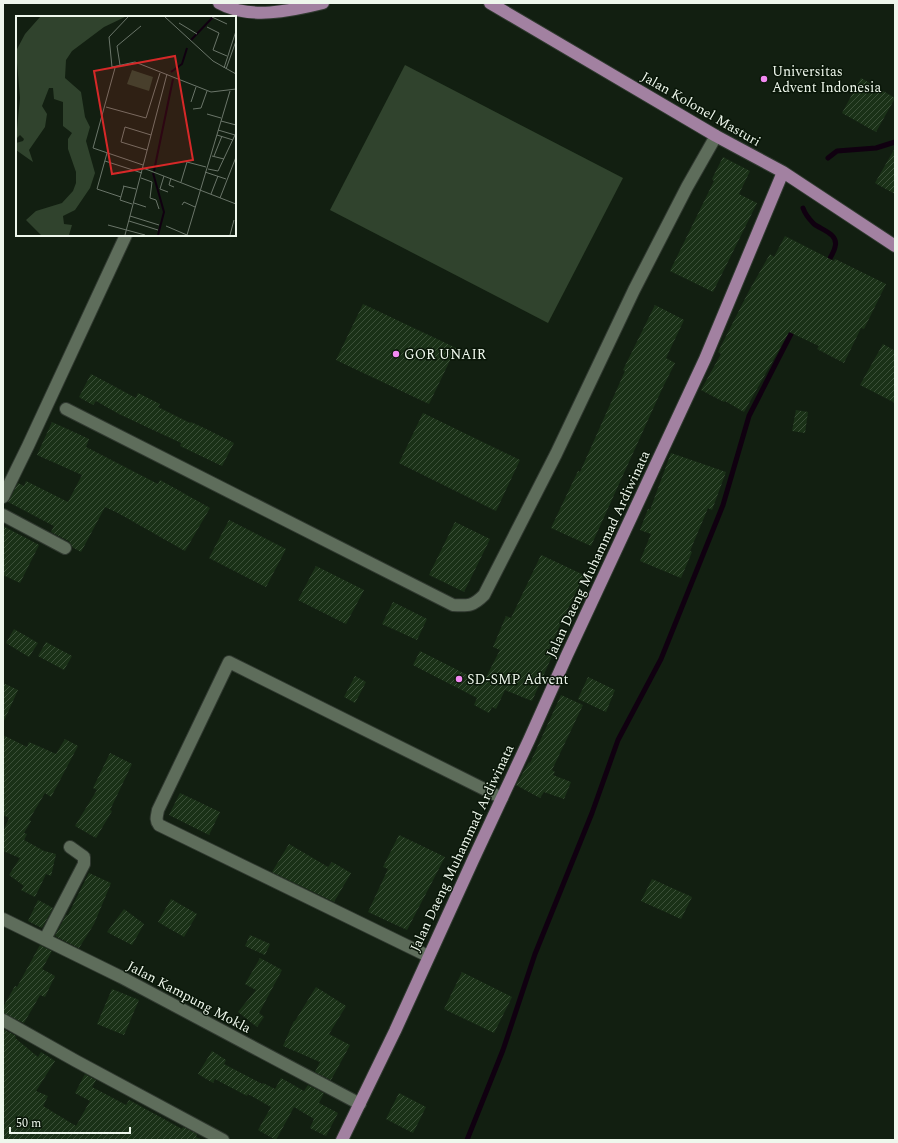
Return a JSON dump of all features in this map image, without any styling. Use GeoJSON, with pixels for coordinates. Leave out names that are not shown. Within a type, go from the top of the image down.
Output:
{"type":"FeatureCollection","features":[{"type":"Feature","properties":{"kind":"main road"},"geometry":{"type":"LineString","coordinates":[[219,3],[230,13],[244,11],[278,12],[293,7],[323,3]]}},
{"type":"Feature","properties":{"kind":"main road","name":"Jalan Kolonel Masturi"},"geometry":{"type":"LineString","coordinates":[[490,3],[716,136],[783,172],[895,246]]}},
{"type":"Feature","properties":{"kind":"main road","name":"Jalan Daeng Muhammad Ardiwinata"},"geometry":{"type":"LineString","coordinates":[[343,1140],[567,655],[706,359],[783,172]]}},
{"type":"Feature","properties":{"kind":"street"},"geometry":{"type":"LineString","coordinates":[[66,409],[453,605],[466,606],[475,604],[484,595],[488,588],[556,454],[634,290],[687,187],[716,136]]}},
{"type":"Feature","properties":{"kind":"street"},"geometry":{"type":"LineString","coordinates":[[3,497],[126,236]]}},
{"type":"Feature","properties":{"kind":"street"},"geometry":{"type":"LineString","coordinates":[[3,514],[65,548]]}},
{"type":"Feature","properties":{"kind":"street"},"geometry":{"type":"LineString","coordinates":[[428,956],[159,825],[156,819],[158,810],[229,662],[502,798]]}},
{"type":"Feature","properties":{"kind":"street"},"geometry":{"type":"LineString","coordinates":[[45,939],[84,864],[84,858],[70,847]]}},
{"type":"Feature","properties":{"kind":"street","name":"Jalan Kampung Mokla"},"geometry":{"type":"LineString","coordinates":[[3,918],[128,981],[360,1104]]}},
{"type":"Feature","properties":{"kind":"street"},"geometry":{"type":"LineString","coordinates":[[3,1020],[223,1140]]}},
{"type":"Feature","properties":{"kind":"green space"},"geometry":{"type":"Polygon","coordinates":[[[405,65],[623,178],[548,323],[330,210],[405,65]]]}},
{"type":"Feature","properties":{"kind":"building"},"geometry":{"type":"Polygon","coordinates":[[[861,78],[895,98],[876,132],[842,113],[861,78]]]}},
{"type":"Feature","properties":{"kind":"building"},"geometry":{"type":"Polygon","coordinates":[[[895,148],[895,194],[875,183],[895,148]]]}},
{"type":"Feature","properties":{"kind":"building"},"geometry":{"type":"Polygon","coordinates":[[[723,157],[750,171],[739,194],[757,203],[713,292],[670,271],[714,181],[712,179],[723,157]]]}},
{"type":"Feature","properties":{"kind":"building"},"geometry":{"type":"Polygon","coordinates":[[[785,236],[834,261],[835,259],[886,284],[864,329],[861,328],[844,363],[817,349],[819,346],[789,332],[744,412],[701,390],[721,354],[718,352],[750,289],[770,254],[774,257],[785,236]]]}},
{"type":"Feature","properties":{"kind":"building","name":"GOR UNAIR"},"geometry":{"type":"Polygon","coordinates":[[[363,304],[456,348],[429,404],[336,360],[363,304]]]}},
{"type":"Feature","properties":{"kind":"building"},"geometry":{"type":"Polygon","coordinates":[[[655,305],[684,320],[666,358],[675,363],[591,546],[551,528],[578,471],[580,472],[625,371],[623,370],[655,305]]]}},
{"type":"Feature","properties":{"kind":"building"},"geometry":{"type":"Polygon","coordinates":[[[883,344],[895,351],[895,403],[860,385],[883,344]]]}},
{"type":"Feature","properties":{"kind":"building"},"geometry":{"type":"Polygon","coordinates":[[[91,374],[136,398],[138,393],[160,404],[158,407],[234,443],[222,466],[180,446],[181,443],[119,414],[96,401],[93,405],[79,397],[91,374]]]}},
{"type":"Feature","properties":{"kind":"building"},"geometry":{"type":"Polygon","coordinates":[[[796,410],[808,412],[805,433],[792,431],[796,410]]]}},
{"type":"Feature","properties":{"kind":"building"},"geometry":{"type":"Polygon","coordinates":[[[423,413],[520,460],[496,511],[399,463],[423,413]]]}},
{"type":"Feature","properties":{"kind":"building"},"geometry":{"type":"Polygon","coordinates":[[[52,422],[89,439],[86,447],[158,484],[160,480],[210,508],[185,551],[105,507],[81,552],[72,547],[69,541],[51,532],[54,526],[8,502],[18,483],[24,486],[26,481],[68,502],[82,475],[37,455],[52,422]]]}},
{"type":"Feature","properties":{"kind":"building"},"geometry":{"type":"Polygon","coordinates":[[[671,453],[726,472],[712,510],[708,508],[690,551],[692,552],[681,578],[640,561],[651,534],[640,530],[648,509],[650,510],[671,453]]]}},
{"type":"Feature","properties":{"kind":"building"},"geometry":{"type":"Polygon","coordinates":[[[229,520],[286,549],[266,587],[209,558],[229,520]]]}},
{"type":"Feature","properties":{"kind":"building"},"geometry":{"type":"Polygon","coordinates":[[[455,522],[490,539],[464,592],[429,575],[455,522]]]}},
{"type":"Feature","properties":{"kind":"building"},"geometry":{"type":"Polygon","coordinates":[[[3,526],[39,545],[20,583],[3,575],[3,526]]]}},
{"type":"Feature","properties":{"kind":"building"},"geometry":{"type":"Polygon","coordinates":[[[541,555],[584,575],[548,651],[553,654],[532,701],[505,690],[496,709],[492,707],[489,713],[474,705],[477,698],[413,665],[420,651],[483,683],[500,650],[493,647],[506,616],[511,618],[541,555]]]}},
{"type":"Feature","properties":{"kind":"building"},"geometry":{"type":"Polygon","coordinates":[[[316,566],[364,590],[346,624],[298,600],[316,566]]]}},
{"type":"Feature","properties":{"kind":"building"},"geometry":{"type":"Polygon","coordinates":[[[393,602],[427,619],[417,640],[382,624],[393,602]]]}},
{"type":"Feature","properties":{"kind":"building"},"geometry":{"type":"Polygon","coordinates":[[[14,629],[38,643],[29,657],[6,643],[14,629]]]}},
{"type":"Feature","properties":{"kind":"building"},"geometry":{"type":"Polygon","coordinates":[[[46,642],[72,656],[64,670],[38,656],[46,642]]]}},
{"type":"Feature","properties":{"kind":"building"},"geometry":{"type":"Polygon","coordinates":[[[355,676],[366,682],[355,703],[344,697],[355,676]]]}},
{"type":"Feature","properties":{"kind":"building"},"geometry":{"type":"Polygon","coordinates":[[[588,677],[615,690],[606,712],[578,699],[588,677]]]}},
{"type":"Feature","properties":{"kind":"building"},"geometry":{"type":"Polygon","coordinates":[[[3,683],[18,690],[3,723],[3,683]]]}},
{"type":"Feature","properties":{"kind":"building"},"geometry":{"type":"Polygon","coordinates":[[[561,695],[583,705],[552,770],[555,772],[553,775],[571,782],[564,799],[544,792],[540,798],[516,785],[529,762],[530,763],[561,695]]]}},
{"type":"Feature","properties":{"kind":"building"},"geometry":{"type":"Polygon","coordinates":[[[3,735],[27,747],[29,742],[56,754],[65,739],[78,746],[51,797],[45,793],[29,820],[31,821],[24,833],[27,834],[24,840],[44,851],[56,854],[51,876],[46,874],[35,897],[21,890],[24,886],[9,875],[20,858],[3,851],[3,832],[9,818],[3,815],[3,735]]]}},
{"type":"Feature","properties":{"kind":"building"},"geometry":{"type":"Polygon","coordinates":[[[110,753],[132,764],[110,810],[112,811],[96,838],[75,826],[97,790],[93,788],[110,753]]]}},
{"type":"Feature","properties":{"kind":"building"},"geometry":{"type":"Polygon","coordinates":[[[180,793],[220,812],[209,835],[169,815],[180,793]]]}},
{"type":"Feature","properties":{"kind":"building"},"geometry":{"type":"Polygon","coordinates":[[[399,835],[445,857],[407,930],[368,912],[388,869],[383,867],[399,835]]]}},
{"type":"Feature","properties":{"kind":"building"},"geometry":{"type":"Polygon","coordinates":[[[289,844],[328,867],[332,862],[351,873],[334,902],[272,872],[289,844]]]}},
{"type":"Feature","properties":{"kind":"building"},"geometry":{"type":"Polygon","coordinates":[[[89,873],[111,883],[94,924],[79,948],[55,936],[66,915],[68,915],[89,873]]]}},
{"type":"Feature","properties":{"kind":"building"},"geometry":{"type":"Polygon","coordinates":[[[652,879],[692,897],[681,919],[641,901],[652,879]]]}},
{"type":"Feature","properties":{"kind":"building"},"geometry":{"type":"Polygon","coordinates":[[[171,899],[197,914],[184,937],[158,922],[171,899]]]}},
{"type":"Feature","properties":{"kind":"building"},"geometry":{"type":"Polygon","coordinates":[[[38,900],[53,908],[42,928],[28,921],[38,900]]]}},
{"type":"Feature","properties":{"kind":"building"},"geometry":{"type":"Polygon","coordinates":[[[124,909],[144,924],[132,945],[107,932],[124,909]]]}},
{"type":"Feature","properties":{"kind":"building"},"geometry":{"type":"Polygon","coordinates":[[[250,935],[270,944],[265,955],[245,946],[250,935]]]}},
{"type":"Feature","properties":{"kind":"building"},"geometry":{"type":"Polygon","coordinates":[[[40,945],[52,951],[42,969],[55,976],[45,997],[40,995],[24,1023],[3,1013],[3,1007],[15,986],[17,987],[40,945]]]}},
{"type":"Feature","properties":{"kind":"building"},"geometry":{"type":"Polygon","coordinates":[[[260,958],[282,970],[259,1013],[264,1017],[257,1027],[238,1012],[256,990],[245,984],[260,958]]]}},
{"type":"Feature","properties":{"kind":"building"},"geometry":{"type":"Polygon","coordinates":[[[462,972],[512,997],[494,1033],[444,1009],[462,972]]]}},
{"type":"Feature","properties":{"kind":"building"},"geometry":{"type":"Polygon","coordinates":[[[316,987],[346,1006],[329,1034],[350,1045],[331,1080],[315,1072],[320,1062],[283,1046],[294,1021],[316,987]]]}},
{"type":"Feature","properties":{"kind":"building"},"geometry":{"type":"Polygon","coordinates":[[[112,989],[139,1000],[124,1035],[97,1024],[112,989]]]}},
{"type":"Feature","properties":{"kind":"building"},"geometry":{"type":"Polygon","coordinates":[[[3,1029],[16,1036],[15,1038],[38,1057],[41,1052],[55,1061],[36,1091],[48,1096],[43,1106],[76,1126],[90,1101],[75,1093],[85,1074],[96,1080],[92,1087],[126,1105],[129,1100],[182,1129],[183,1127],[197,1134],[196,1137],[202,1140],[3,1140],[3,1029]]]}},
{"type":"Feature","properties":{"kind":"building"},"geometry":{"type":"Polygon","coordinates":[[[212,1051],[226,1060],[224,1064],[262,1084],[263,1083],[275,1089],[281,1078],[304,1091],[308,1085],[324,1093],[319,1103],[338,1113],[326,1136],[310,1128],[314,1119],[294,1107],[276,1140],[258,1130],[271,1107],[248,1094],[247,1096],[215,1079],[213,1083],[198,1074],[212,1051]]]}},
{"type":"Feature","properties":{"kind":"building"},"geometry":{"type":"Polygon","coordinates":[[[399,1093],[426,1107],[413,1133],[386,1119],[399,1093]]]}},
{"type":"Feature","properties":{"kind":"waterway"},"geometry":{"type":"LineString","coordinates":[[828,158],[837,151],[876,148],[895,142]]}},
{"type":"Feature","properties":{"kind":"waterway"},"geometry":{"type":"LineString","coordinates":[[803,208],[807,216],[814,224],[829,233],[835,239],[836,243],[833,254],[827,264]]}},
{"type":"Feature","properties":{"kind":"waterway"},"geometry":{"type":"LineString","coordinates":[[467,1140],[503,1050],[535,954],[592,813],[618,740],[661,659],[723,505],[749,416],[794,328]]}},
{"type":"Feature","properties":{"kind":"place","name":"Universitas Advent Indonesia"},"geometry":{"type":"Point","coordinates":[764,79]}},
{"type":"Feature","properties":{"kind":"place","name":"GOR UNAIR"},"geometry":{"type":"Point","coordinates":[396,354]}},
{"type":"Feature","properties":{"kind":"place","name":"SD-SMP Advent"},"geometry":{"type":"Point","coordinates":[459,679]}}]}
